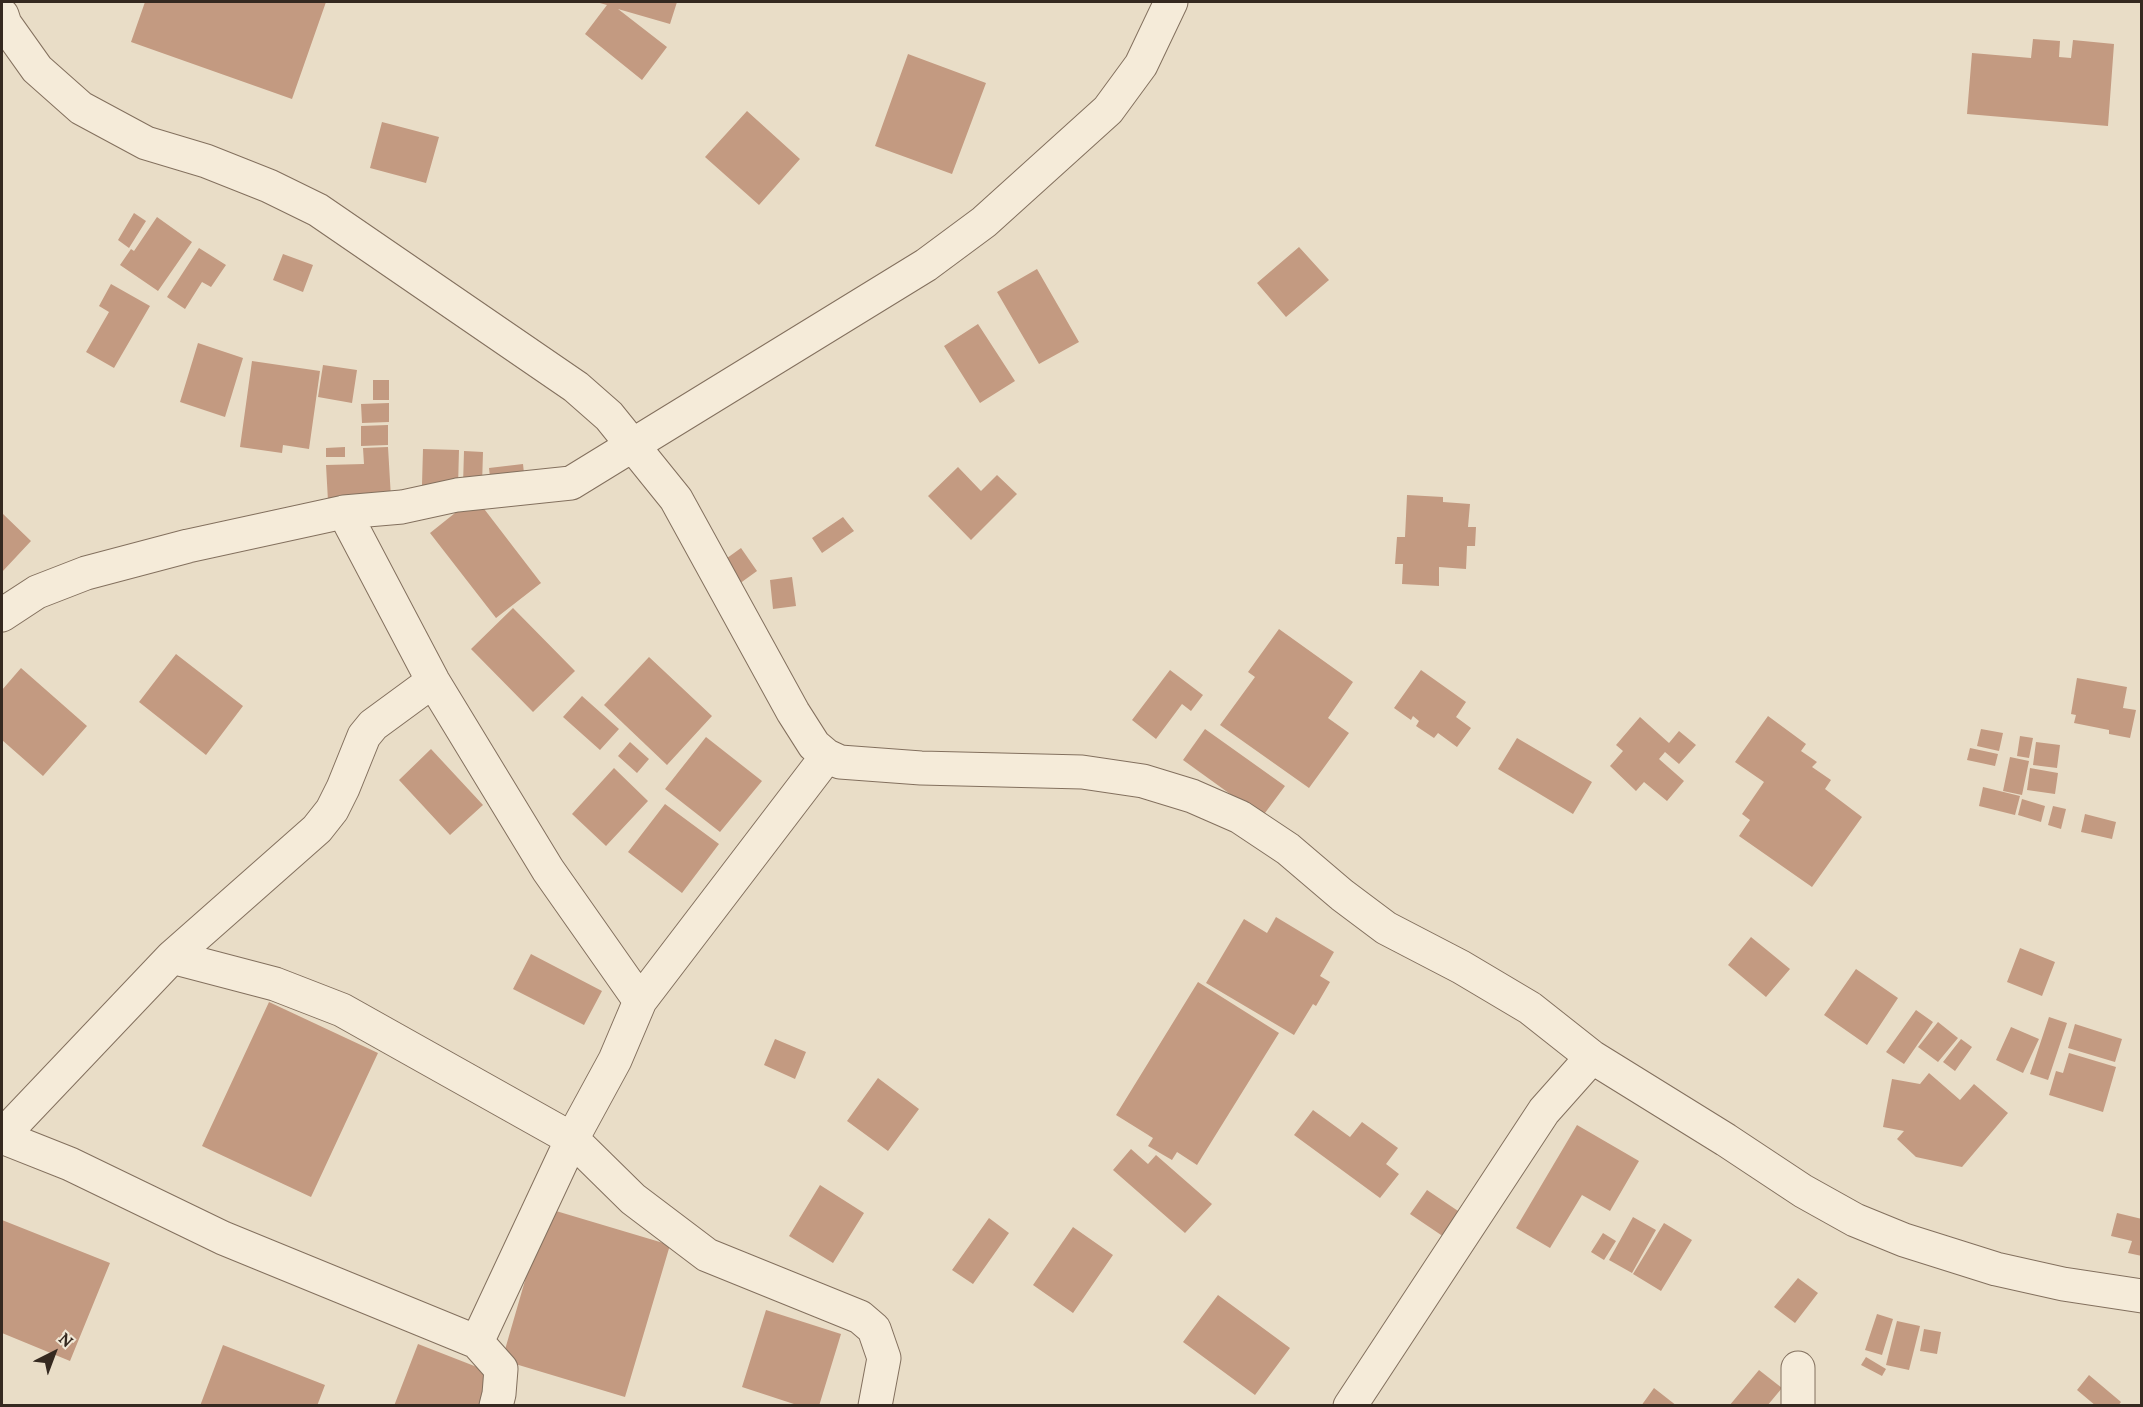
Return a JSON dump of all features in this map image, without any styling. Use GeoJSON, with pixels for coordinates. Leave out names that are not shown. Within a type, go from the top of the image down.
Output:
{"type":"FeatureCollection","features":[{"type":"Feature","properties":{"kind":"street"},"geometry":{"type":"LineString","coordinates":[[2,615],[37,592],[86,573],[188,546],[344,512],[402,507],[457,495],[572,483],[926,265],[984,222],[1108,110],[1141,65],[1171,2]]}},
{"type":"Feature","properties":{"kind":"street"},"geometry":{"type":"LineString","coordinates":[[2,15],[5,24],[37,69],[81,108],[146,143],[206,161],[269,186],[318,210],[576,387],[609,416],[676,499],[793,711],[814,745],[827,756],[840,762],[921,768],[1082,772],[1143,781],[1192,796],[1240,817],[1288,849],[1342,895],[1386,928],[1461,967],[1530,1008],[1592,1058],[1726,1140],[1803,1191],[1855,1220],[1904,1240],[1996,1269],[2063,1284],[2142,1296]]}},
{"type":"Feature","properties":{"kind":"street"},"geometry":{"type":"LineString","coordinates":[[344,512],[433,681],[548,870],[640,1001]]}},
{"type":"Feature","properties":{"kind":"street"},"geometry":{"type":"LineString","coordinates":[[433,681],[373,725],[364,736],[332,810],[317,829],[172,957],[2,1136],[70,1164],[223,1238],[477,1342],[501,1369],[496,1406]]}},
{"type":"Feature","properties":{"kind":"street"},"geometry":{"type":"LineString","coordinates":[[477,1342],[572,1139],[615,1060],[640,1001],[827,756]]}},
{"type":"Feature","properties":{"kind":"street"},"geometry":{"type":"LineString","coordinates":[[172,957],[275,984],[342,1010],[572,1139],[633,1199],[707,1255],[860,1317],[874,1329],[884,1358],[874,1406]]}},
{"type":"Feature","properties":{"kind":"street"},"geometry":{"type":"LineString","coordinates":[[1350,1406],[1544,1111],[1592,1058]]}},
{"type":"Feature","properties":{"kind":"street"},"geometry":{"type":"LineString","coordinates":[[1798,1368],[1798,1406]]}},
{"type":"Feature","properties":{"kind":"building"},"geometry":{"type":"Polygon","coordinates":[[[145,2],[326,2],[292,99],[131,42],[145,2]]]}},
{"type":"Feature","properties":{"kind":"building"},"geometry":{"type":"Polygon","coordinates":[[[596,2],[677,2],[670,24],[618,9],[667,47],[642,80],[585,34],[607,5],[596,2]]]}},
{"type":"Feature","properties":{"kind":"building"},"geometry":{"type":"Polygon","coordinates":[[[2033,39],[2060,41],[2059,57],[2071,58],[2073,40],[2114,44],[2108,126],[1967,114],[1972,53],[2031,58],[2033,39]]]}},
{"type":"Feature","properties":{"kind":"building"},"geometry":{"type":"Polygon","coordinates":[[[908,54],[986,83],[952,174],[875,146],[908,54]]]}},
{"type":"Feature","properties":{"kind":"building"},"geometry":{"type":"Polygon","coordinates":[[[747,111],[800,159],[759,205],[705,157],[747,111]]]}},
{"type":"Feature","properties":{"kind":"building"},"geometry":{"type":"Polygon","coordinates":[[[382,122],[439,137],[426,183],[370,168],[382,122]]]}},
{"type":"Feature","properties":{"kind":"building"},"geometry":{"type":"Polygon","coordinates":[[[134,213],[146,221],[129,248],[118,240],[134,213]]]}},
{"type":"Feature","properties":{"kind":"building"},"geometry":{"type":"Polygon","coordinates":[[[157,217],[192,242],[158,291],[120,265],[131,249],[134,251],[157,217]]]}},
{"type":"Feature","properties":{"kind":"building"},"geometry":{"type":"Polygon","coordinates":[[[1299,247],[1329,280],[1286,317],[1257,283],[1299,247]]]}},
{"type":"Feature","properties":{"kind":"building"},"geometry":{"type":"Polygon","coordinates":[[[199,248],[226,265],[211,287],[202,282],[185,309],[167,297],[199,248]]]}},
{"type":"Feature","properties":{"kind":"building"},"geometry":{"type":"Polygon","coordinates":[[[283,254],[313,265],[303,292],[273,280],[283,254]]]}},
{"type":"Feature","properties":{"kind":"building"},"geometry":{"type":"Polygon","coordinates":[[[1037,269],[1079,342],[1039,364],[997,292],[1037,269]]]}},
{"type":"Feature","properties":{"kind":"building"},"geometry":{"type":"Polygon","coordinates":[[[111,284],[150,306],[114,368],[86,352],[109,312],[99,306],[111,284]]]}},
{"type":"Feature","properties":{"kind":"building"},"geometry":{"type":"Polygon","coordinates":[[[978,324],[1015,381],[980,403],[944,346],[978,324]]]}},
{"type":"Feature","properties":{"kind":"building"},"geometry":{"type":"Polygon","coordinates":[[[198,343],[243,358],[225,417],[180,402],[198,343]]]}},
{"type":"Feature","properties":{"kind":"building"},"geometry":{"type":"Polygon","coordinates":[[[252,361],[320,371],[309,449],[283,445],[282,453],[240,447],[252,361]]]}},
{"type":"Feature","properties":{"kind":"building"},"geometry":{"type":"Polygon","coordinates":[[[323,365],[357,370],[352,403],[318,397],[323,365]]]}},
{"type":"Feature","properties":{"kind":"building"},"geometry":{"type":"Polygon","coordinates":[[[373,380],[389,380],[389,400],[373,400],[373,380]]]}},
{"type":"Feature","properties":{"kind":"building"},"geometry":{"type":"Polygon","coordinates":[[[389,403],[389,422],[362,423],[361,404],[389,403]]]}},
{"type":"Feature","properties":{"kind":"building"},"geometry":{"type":"Polygon","coordinates":[[[388,425],[388,445],[361,446],[361,426],[388,425]]]}},
{"type":"Feature","properties":{"kind":"building"},"geometry":{"type":"Polygon","coordinates":[[[345,447],[345,457],[326,457],[326,448],[345,447]]]}},
{"type":"Feature","properties":{"kind":"building"},"geometry":{"type":"Polygon","coordinates":[[[388,447],[391,498],[328,501],[326,465],[364,464],[363,448],[388,447]]]}},
{"type":"Feature","properties":{"kind":"building"},"geometry":{"type":"Polygon","coordinates":[[[423,449],[459,450],[458,487],[422,485],[423,449]]]}},
{"type":"Feature","properties":{"kind":"building"},"geometry":{"type":"Polygon","coordinates":[[[464,451],[483,452],[482,485],[463,485],[464,451]]]}},
{"type":"Feature","properties":{"kind":"building"},"geometry":{"type":"Polygon","coordinates":[[[523,464],[525,483],[491,487],[489,468],[523,464]]]}},
{"type":"Feature","properties":{"kind":"building"},"geometry":{"type":"Polygon","coordinates":[[[958,467],[981,491],[997,475],[1017,494],[971,540],[928,496],[958,467]]]}},
{"type":"Feature","properties":{"kind":"building"},"geometry":{"type":"Polygon","coordinates":[[[1407,495],[1443,497],[1443,502],[1470,504],[1468,527],[1476,527],[1475,546],[1467,546],[1466,569],[1439,567],[1439,586],[1402,584],[1403,564],[1395,564],[1397,537],[1405,537],[1407,495]]]}},
{"type":"Feature","properties":{"kind":"building"},"geometry":{"type":"Polygon","coordinates":[[[475,497],[541,583],[496,618],[430,533],[475,497]]]}},
{"type":"Feature","properties":{"kind":"building"},"geometry":{"type":"Polygon","coordinates":[[[2,513],[31,541],[2,572],[2,513]]]}},
{"type":"Feature","properties":{"kind":"building"},"geometry":{"type":"Polygon","coordinates":[[[843,517],[854,531],[822,553],[812,538],[843,517]]]}},
{"type":"Feature","properties":{"kind":"building"},"geometry":{"type":"Polygon","coordinates":[[[741,548],[757,571],[739,584],[723,561],[741,548]]]}},
{"type":"Feature","properties":{"kind":"building"},"geometry":{"type":"Polygon","coordinates":[[[792,577],[796,606],[773,609],[770,580],[792,577]]]}},
{"type":"Feature","properties":{"kind":"building"},"geometry":{"type":"Polygon","coordinates":[[[513,608],[575,671],[533,712],[471,649],[513,608]]]}},
{"type":"Feature","properties":{"kind":"building"},"geometry":{"type":"Polygon","coordinates":[[[1279,629],[1353,682],[1328,718],[1349,733],[1309,788],[1220,725],[1255,677],[1248,672],[1279,629]]]}},
{"type":"Feature","properties":{"kind":"building"},"geometry":{"type":"Polygon","coordinates":[[[176,654],[243,706],[206,755],[139,702],[176,654]]]}},
{"type":"Feature","properties":{"kind":"building"},"geometry":{"type":"Polygon","coordinates":[[[649,657],[712,716],[667,765],[604,705],[649,657]]]}},
{"type":"Feature","properties":{"kind":"building"},"geometry":{"type":"Polygon","coordinates":[[[21,668],[87,726],[43,776],[2,740],[2,690],[21,668]]]}},
{"type":"Feature","properties":{"kind":"building"},"geometry":{"type":"Polygon","coordinates":[[[1170,670],[1203,695],[1191,711],[1182,704],[1156,739],[1132,720],[1170,670]]]}},
{"type":"Feature","properties":{"kind":"building"},"geometry":{"type":"Polygon","coordinates":[[[1421,670],[1466,702],[1456,717],[1471,728],[1457,747],[1438,733],[1434,738],[1416,726],[1419,721],[1413,716],[1411,720],[1394,708],[1421,670]]]}},
{"type":"Feature","properties":{"kind":"building"},"geometry":{"type":"Polygon","coordinates":[[[2077,678],[2127,687],[2123,708],[2136,710],[2130,738],[2109,734],[2109,730],[2074,723],[2076,715],[2071,714],[2077,678]]]}},
{"type":"Feature","properties":{"kind":"building"},"geometry":{"type":"Polygon","coordinates":[[[582,696],[619,729],[600,750],[563,717],[582,696]]]}},
{"type":"Feature","properties":{"kind":"building"},"geometry":{"type":"Polygon","coordinates":[[[1768,716],[1806,744],[1801,751],[1817,762],[1812,767],[1831,780],[1825,789],[1862,817],[1812,887],[1739,836],[1750,820],[1742,814],[1764,782],[1735,762],[1768,716]]]}},
{"type":"Feature","properties":{"kind":"building"},"geometry":{"type":"Polygon","coordinates":[[[1640,717],[1669,743],[1679,731],[1696,745],[1679,764],[1665,752],[1659,759],[1684,781],[1667,801],[1644,782],[1636,791],[1610,766],[1623,751],[1616,745],[1640,717]]]}},
{"type":"Feature","properties":{"kind":"building"},"geometry":{"type":"Polygon","coordinates":[[[1205,729],[1285,786],[1262,817],[1183,760],[1205,729]]]}},
{"type":"Feature","properties":{"kind":"building"},"geometry":{"type":"Polygon","coordinates":[[[1981,729],[2003,733],[1999,751],[1977,746],[1981,729]]]}},
{"type":"Feature","properties":{"kind":"building"},"geometry":{"type":"Polygon","coordinates":[[[2020,736],[2033,738],[2029,758],[2017,756],[2020,736]]]}},
{"type":"Feature","properties":{"kind":"building"},"geometry":{"type":"Polygon","coordinates":[[[706,737],[762,781],[720,832],[665,789],[706,737]]]}},
{"type":"Feature","properties":{"kind":"building"},"geometry":{"type":"Polygon","coordinates":[[[1517,738],[1592,782],[1573,814],[1498,769],[1517,738]]]}},
{"type":"Feature","properties":{"kind":"building"},"geometry":{"type":"Polygon","coordinates":[[[630,742],[649,759],[637,773],[618,756],[630,742]]]}},
{"type":"Feature","properties":{"kind":"building"},"geometry":{"type":"Polygon","coordinates":[[[2036,742],[2060,745],[2057,768],[2033,765],[2036,742]]]}},
{"type":"Feature","properties":{"kind":"building"},"geometry":{"type":"Polygon","coordinates":[[[1970,748],[1998,754],[1995,766],[1967,760],[1970,748]]]}},
{"type":"Feature","properties":{"kind":"building"},"geometry":{"type":"Polygon","coordinates":[[[431,749],[483,805],[450,835],[399,780],[431,749]]]}},
{"type":"Feature","properties":{"kind":"building"},"geometry":{"type":"Polygon","coordinates":[[[2010,757],[2029,761],[2022,795],[2003,791],[2010,757]]]}},
{"type":"Feature","properties":{"kind":"building"},"geometry":{"type":"Polygon","coordinates":[[[614,768],[648,801],[606,846],[572,814],[614,768]]]}},
{"type":"Feature","properties":{"kind":"building"},"geometry":{"type":"Polygon","coordinates":[[[2030,768],[2058,773],[2055,794],[2027,790],[2030,768]]]}},
{"type":"Feature","properties":{"kind":"building"},"geometry":{"type":"Polygon","coordinates":[[[1983,787],[2020,796],[2015,815],[1979,806],[1983,787]]]}},
{"type":"Feature","properties":{"kind":"building"},"geometry":{"type":"Polygon","coordinates":[[[2022,799],[2045,806],[2041,822],[2018,815],[2022,799]]]}},
{"type":"Feature","properties":{"kind":"building"},"geometry":{"type":"Polygon","coordinates":[[[665,804],[719,844],[682,893],[628,852],[665,804]]]}},
{"type":"Feature","properties":{"kind":"building"},"geometry":{"type":"Polygon","coordinates":[[[2053,806],[2066,809],[2061,829],[2048,825],[2053,806]]]}},
{"type":"Feature","properties":{"kind":"building"},"geometry":{"type":"Polygon","coordinates":[[[2085,814],[2116,822],[2112,839],[2081,832],[2085,814]]]}},
{"type":"Feature","properties":{"kind":"building"},"geometry":{"type":"Polygon","coordinates":[[[1276,917],[1334,952],[1320,976],[1330,982],[1316,1006],[1313,1004],[1294,1035],[1206,983],[1244,919],[1267,933],[1276,917]]]}},
{"type":"Feature","properties":{"kind":"building"},"geometry":{"type":"Polygon","coordinates":[[[1751,937],[1790,969],[1766,997],[1728,965],[1751,937]]]}},
{"type":"Feature","properties":{"kind":"building"},"geometry":{"type":"Polygon","coordinates":[[[2020,948],[2055,962],[2042,996],[2007,982],[2020,948]]]}},
{"type":"Feature","properties":{"kind":"building"},"geometry":{"type":"Polygon","coordinates":[[[531,954],[602,991],[584,1025],[513,989],[531,954]]]}},
{"type":"Feature","properties":{"kind":"building"},"geometry":{"type":"Polygon","coordinates":[[[1856,969],[1898,998],[1867,1045],[1824,1015],[1856,969]]]}},
{"type":"Feature","properties":{"kind":"building"},"geometry":{"type":"Polygon","coordinates":[[[1198,982],[1279,1033],[1197,1165],[1177,1152],[1172,1160],[1148,1146],[1153,1138],[1116,1115],[1198,982]]]}},
{"type":"Feature","properties":{"kind":"building"},"geometry":{"type":"Polygon","coordinates":[[[269,1002],[378,1053],[311,1197],[202,1146],[269,1002]]]}},
{"type":"Feature","properties":{"kind":"building"},"geometry":{"type":"Polygon","coordinates":[[[1916,1010],[1933,1022],[1904,1064],[1886,1052],[1916,1010]]]}},
{"type":"Feature","properties":{"kind":"building"},"geometry":{"type":"Polygon","coordinates":[[[2049,1017],[2067,1023],[2048,1080],[2030,1074],[2049,1017]]]}},
{"type":"Feature","properties":{"kind":"building"},"geometry":{"type":"Polygon","coordinates":[[[1938,1022],[1958,1038],[1938,1062],[1918,1047],[1938,1022]]]}},
{"type":"Feature","properties":{"kind":"building"},"geometry":{"type":"Polygon","coordinates":[[[2075,1024],[2122,1039],[2115,1062],[2068,1048],[2075,1024]]]}},
{"type":"Feature","properties":{"kind":"building"},"geometry":{"type":"Polygon","coordinates":[[[2011,1027],[2039,1039],[2023,1073],[1996,1060],[2011,1027]]]}},
{"type":"Feature","properties":{"kind":"building"},"geometry":{"type":"Polygon","coordinates":[[[775,1039],[806,1052],[795,1079],[764,1065],[775,1039]]]}},
{"type":"Feature","properties":{"kind":"building"},"geometry":{"type":"Polygon","coordinates":[[[1961,1039],[1972,1047],[1955,1071],[1943,1062],[1961,1039]]]}},
{"type":"Feature","properties":{"kind":"building"},"geometry":{"type":"Polygon","coordinates":[[[2069,1053],[2116,1067],[2103,1112],[2049,1095],[2056,1071],[2063,1073],[2069,1053]]]}},
{"type":"Feature","properties":{"kind":"building"},"geometry":{"type":"Polygon","coordinates":[[[1929,1073],[1960,1100],[1974,1084],[2008,1113],[1962,1167],[1916,1157],[1897,1139],[1904,1131],[1883,1127],[1892,1079],[1920,1084],[1929,1073]]]}},
{"type":"Feature","properties":{"kind":"building"},"geometry":{"type":"Polygon","coordinates":[[[878,1078],[919,1109],[888,1151],[847,1121],[878,1078]]]}},
{"type":"Feature","properties":{"kind":"building"},"geometry":{"type":"Polygon","coordinates":[[[1313,1110],[1350,1137],[1362,1122],[1398,1148],[1386,1164],[1399,1174],[1380,1198],[1294,1135],[1313,1110]]]}},
{"type":"Feature","properties":{"kind":"building"},"geometry":{"type":"Polygon","coordinates":[[[1577,1125],[1639,1161],[1610,1211],[1582,1195],[1550,1248],[1516,1228],[1577,1125]]]}},
{"type":"Feature","properties":{"kind":"building"},"geometry":{"type":"Polygon","coordinates":[[[1131,1149],[1148,1164],[1156,1155],[1212,1204],[1185,1233],[1113,1170],[1131,1149]]]}},
{"type":"Feature","properties":{"kind":"building"},"geometry":{"type":"Polygon","coordinates":[[[820,1185],[864,1213],[833,1263],[789,1236],[820,1185]]]}},
{"type":"Feature","properties":{"kind":"building"},"geometry":{"type":"Polygon","coordinates":[[[1427,1190],[1464,1215],[1447,1239],[1410,1214],[1427,1190]]]}},
{"type":"Feature","properties":{"kind":"building"},"geometry":{"type":"Polygon","coordinates":[[[546,1208],[670,1245],[625,1397],[502,1360],[546,1208]]]}},
{"type":"Feature","properties":{"kind":"building"},"geometry":{"type":"Polygon","coordinates":[[[2117,1213],[2142,1219],[2142,1256],[2128,1253],[2132,1241],[2111,1236],[2117,1213]]]}},
{"type":"Feature","properties":{"kind":"building"},"geometry":{"type":"Polygon","coordinates":[[[1633,1217],[1656,1230],[1632,1273],[1609,1260],[1633,1217]]]}},
{"type":"Feature","properties":{"kind":"building"},"geometry":{"type":"Polygon","coordinates":[[[989,1218],[1009,1233],[973,1284],[952,1270],[989,1218]]]}},
{"type":"Feature","properties":{"kind":"building"},"geometry":{"type":"Polygon","coordinates":[[[2,1220],[110,1263],[70,1361],[2,1333],[2,1220]]]}},
{"type":"Feature","properties":{"kind":"building"},"geometry":{"type":"Polygon","coordinates":[[[1664,1223],[1692,1240],[1661,1291],[1633,1274],[1664,1223]]]}},
{"type":"Feature","properties":{"kind":"building"},"geometry":{"type":"Polygon","coordinates":[[[1073,1227],[1113,1255],[1073,1313],[1033,1285],[1073,1227]]]}},
{"type":"Feature","properties":{"kind":"building"},"geometry":{"type":"Polygon","coordinates":[[[1603,1233],[1616,1241],[1604,1260],[1591,1252],[1603,1233]]]}},
{"type":"Feature","properties":{"kind":"building"},"geometry":{"type":"Polygon","coordinates":[[[1798,1278],[1818,1293],[1795,1323],[1774,1307],[1798,1278]]]}},
{"type":"Feature","properties":{"kind":"building"},"geometry":{"type":"Polygon","coordinates":[[[1218,1295],[1290,1348],[1255,1395],[1183,1342],[1218,1295]]]}},
{"type":"Feature","properties":{"kind":"building"},"geometry":{"type":"Polygon","coordinates":[[[766,1310],[841,1334],[819,1406],[800,1406],[742,1387],[766,1310]]]}},
{"type":"Feature","properties":{"kind":"building"},"geometry":{"type":"Polygon","coordinates":[[[1877,1314],[1893,1319],[1882,1355],[1865,1350],[1877,1314]]]}},
{"type":"Feature","properties":{"kind":"building"},"geometry":{"type":"Polygon","coordinates":[[[1897,1321],[1920,1326],[1909,1370],[1886,1365],[1897,1321]]]}},
{"type":"Feature","properties":{"kind":"building"},"geometry":{"type":"Polygon","coordinates":[[[1924,1329],[1941,1332],[1937,1354],[1920,1351],[1924,1329]]]}},
{"type":"Feature","properties":{"kind":"building"},"geometry":{"type":"Polygon","coordinates":[[[418,1344],[500,1376],[489,1406],[394,1406],[418,1344]]]}},
{"type":"Feature","properties":{"kind":"building"},"geometry":{"type":"Polygon","coordinates":[[[223,1345],[325,1385],[317,1406],[200,1406],[223,1345]]]}},
{"type":"Feature","properties":{"kind":"building"},"geometry":{"type":"Polygon","coordinates":[[[1866,1357],[1886,1369],[1882,1376],[1861,1365],[1866,1357]]]}},
{"type":"Feature","properties":{"kind":"building"},"geometry":{"type":"Polygon","coordinates":[[[1759,1370],[1782,1388],[1767,1406],[1729,1406],[1759,1370]]]}},
{"type":"Feature","properties":{"kind":"building"},"geometry":{"type":"Polygon","coordinates":[[[2089,1375],[2121,1402],[2118,1406],[2096,1406],[2077,1390],[2089,1375]]]}},
{"type":"Feature","properties":{"kind":"building"},"geometry":{"type":"Polygon","coordinates":[[[1654,1388],[1677,1406],[1641,1406],[1654,1388]]]}}]}
